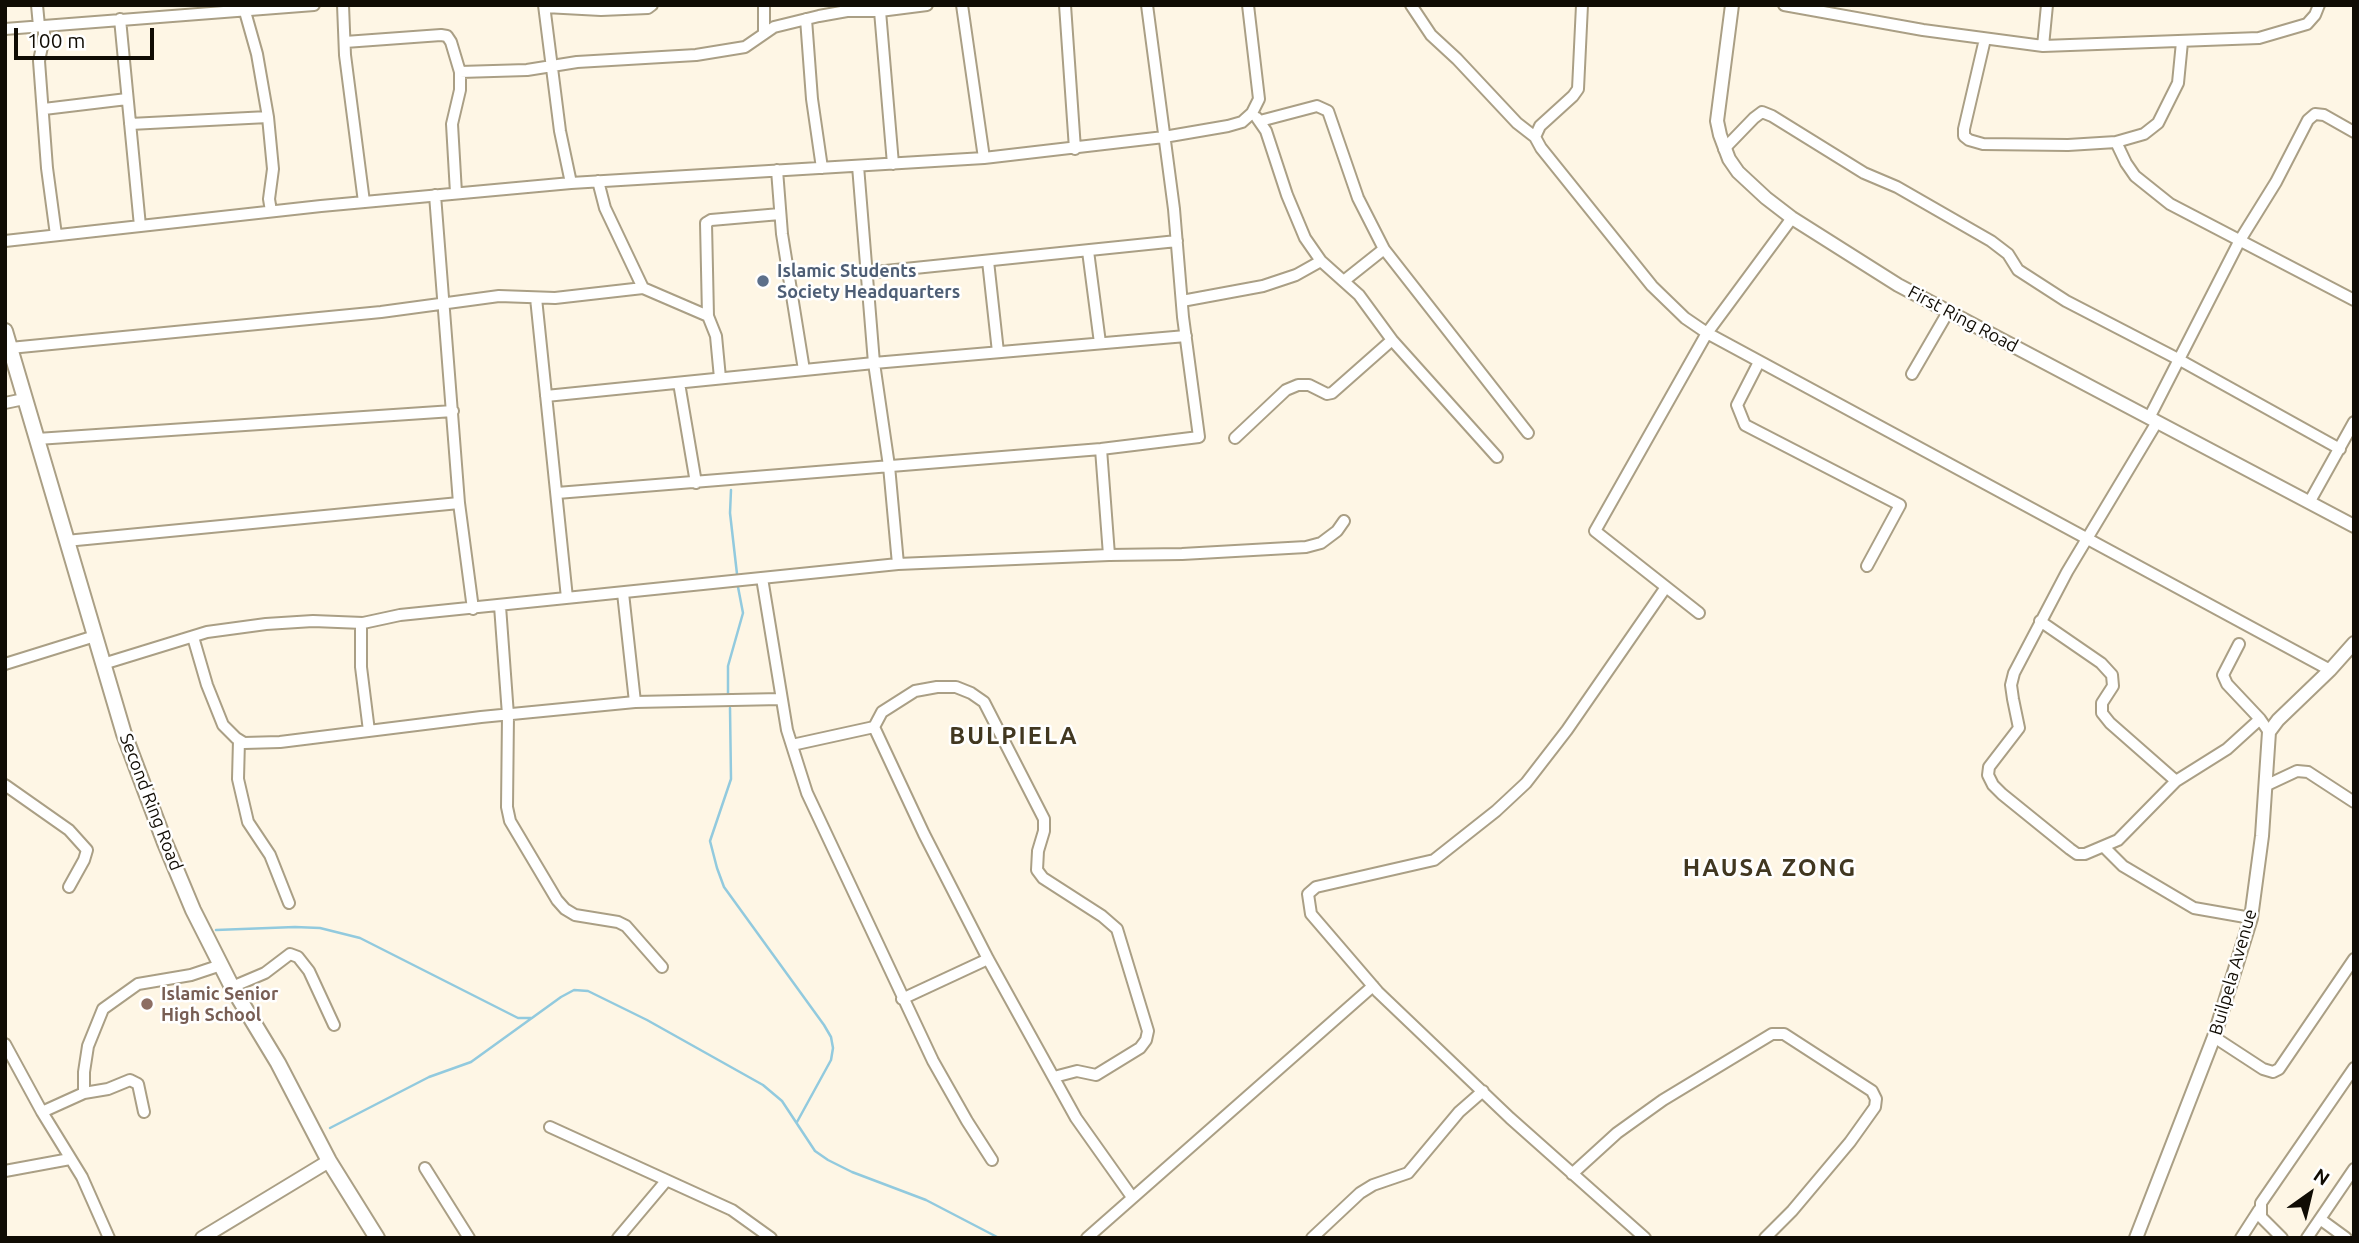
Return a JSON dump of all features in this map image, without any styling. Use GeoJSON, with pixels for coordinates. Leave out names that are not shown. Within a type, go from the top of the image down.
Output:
{"type":"FeatureCollection","features":[{"type":"Feature","properties":{"kind":"main road","name":"Second Ring Road"},"geometry":{"type":"LineString","coordinates":[[5,331],[124,734],[165,843],[232,987],[278,1063],[329,1160],[377,1238]]}},
{"type":"Feature","properties":{"kind":"street"},"geometry":{"type":"LineString","coordinates":[[37,5],[44,37],[39,60],[47,168],[56,235]]}},
{"type":"Feature","properties":{"kind":"street"},"geometry":{"type":"LineString","coordinates":[[5,29],[244,8],[314,5]]}},
{"type":"Feature","properties":{"kind":"street"},"geometry":{"type":"LineString","coordinates":[[343,5],[364,202]]}},
{"type":"Feature","properties":{"kind":"street"},"geometry":{"type":"LineString","coordinates":[[571,183],[551,65],[545,6],[601,10],[648,8],[652,5]]}},
{"type":"Feature","properties":{"kind":"street"},"geometry":{"type":"LineString","coordinates":[[764,5],[764,32]]}},
{"type":"Feature","properties":{"kind":"street"},"geometry":{"type":"LineString","coordinates":[[460,72],[527,70],[551,65],[707,53],[745,47],[764,32],[782,24],[806,19],[819,10],[880,11],[927,5]]}},
{"type":"Feature","properties":{"kind":"street"},"geometry":{"type":"LineString","coordinates":[[962,5],[984,158]]}},
{"type":"Feature","properties":{"kind":"street"},"geometry":{"type":"LineString","coordinates":[[1065,5],[1075,149]]}},
{"type":"Feature","properties":{"kind":"street"},"geometry":{"type":"LineString","coordinates":[[557,493],[1101,449],[1199,437],[1147,5]]}},
{"type":"Feature","properties":{"kind":"street"},"geometry":{"type":"LineString","coordinates":[[1248,5],[1258,84],[1256,117],[1266,131],[1287,195],[1306,238],[1321,261],[1359,295],[1392,340],[1497,457]]}},
{"type":"Feature","properties":{"kind":"street"},"geometry":{"type":"LineString","coordinates":[[1411,5],[1431,35],[1457,58],[1517,123],[1535,137],[1652,286],[1685,318],[1759,362],[2085,540],[2330,670]]}},
{"type":"Feature","properties":{"kind":"street"},"geometry":{"type":"LineString","coordinates":[[1535,137],[1540,126],[1578,89],[1582,5]]}},
{"type":"Feature","properties":{"kind":"street","name":"First Ring Road"},"geometry":{"type":"LineString","coordinates":[[1732,5],[1717,121],[1724,149],[1745,179],[1792,218],[1889,279],[2354,526]]}},
{"type":"Feature","properties":{"kind":"street"},"geometry":{"type":"LineString","coordinates":[[1784,5],[1923,30],[2043,46],[2259,38],[2281,34],[2307,24],[2319,5]]}},
{"type":"Feature","properties":{"kind":"street"},"geometry":{"type":"LineString","coordinates":[[2043,46],[2047,5]]}},
{"type":"Feature","properties":{"kind":"street"},"geometry":{"type":"LineString","coordinates":[[244,8],[257,54],[268,117],[273,169],[269,199],[271,211]]}},
{"type":"Feature","properties":{"kind":"street"},"geometry":{"type":"LineString","coordinates":[[880,11],[889,89],[893,164]]}},
{"type":"Feature","properties":{"kind":"street"},"geometry":{"type":"LineString","coordinates":[[120,19],[139,226]]}},
{"type":"Feature","properties":{"kind":"street"},"geometry":{"type":"LineString","coordinates":[[806,19],[821,168]]}},
{"type":"Feature","properties":{"kind":"street"},"geometry":{"type":"LineString","coordinates":[[345,43],[447,36],[452,42],[460,72],[460,94],[452,124],[456,194]]}},
{"type":"Feature","properties":{"kind":"street"},"geometry":{"type":"LineString","coordinates":[[1985,38],[1964,129],[1964,136],[1969,140],[1983,144],[2068,145],[2116,142],[2144,134],[2158,123],[2178,83],[2182,42]]}},
{"type":"Feature","properties":{"kind":"street"},"geometry":{"type":"LineString","coordinates":[[44,109],[127,99]]}},
{"type":"Feature","properties":{"kind":"street"},"geometry":{"type":"LineString","coordinates":[[5,241],[271,211],[571,183],[984,158],[1075,149],[1228,127],[1256,117],[1317,106],[1328,111],[1358,198],[1384,249],[1528,433]]}},
{"type":"Feature","properties":{"kind":"street"},"geometry":{"type":"LineString","coordinates":[[1724,149],[1762,112],[1772,116],[1864,173],[1898,187],[1991,241],[2008,254],[2018,270],[2066,301],[2178,359],[2340,449]]}},
{"type":"Feature","properties":{"kind":"street"},"geometry":{"type":"LineString","coordinates":[[2260,719],[2227,749],[2176,781],[2127,832],[2104,847],[2085,854],[2077,854],[2070,849],[2002,794],[1988,775],[1989,767],[2019,728],[2014,714],[2011,685],[2039,621],[2153,420],[2178,359],[2240,240],[2276,182],[2310,117],[2315,114],[2324,115],[2354,132]]}},
{"type":"Feature","properties":{"kind":"street"},"geometry":{"type":"LineString","coordinates":[[130,124],[268,117]]}},
{"type":"Feature","properties":{"kind":"street"},"geometry":{"type":"LineString","coordinates":[[2116,142],[2135,176],[2170,204],[2354,300]]}},
{"type":"Feature","properties":{"kind":"street"},"geometry":{"type":"LineString","coordinates":[[858,166],[874,363],[889,467],[898,564]]}},
{"type":"Feature","properties":{"kind":"street"},"geometry":{"type":"LineString","coordinates":[[777,170],[780,214],[804,370]]}},
{"type":"Feature","properties":{"kind":"street"},"geometry":{"type":"LineString","coordinates":[[598,181],[605,208],[643,288]]}},
{"type":"Feature","properties":{"kind":"street"},"geometry":{"type":"LineString","coordinates":[[435,195],[458,503],[473,609]]}},
{"type":"Feature","properties":{"kind":"street"},"geometry":{"type":"LineString","coordinates":[[720,379],[716,336],[708,316],[706,223],[710,220],[780,214]]}},
{"type":"Feature","properties":{"kind":"street"},"geometry":{"type":"LineString","coordinates":[[1699,612],[1595,531],[1707,333],[1792,218]]}},
{"type":"Feature","properties":{"kind":"street"},"geometry":{"type":"LineString","coordinates":[[866,273],[1177,241]]}},
{"type":"Feature","properties":{"kind":"street"},"geometry":{"type":"LineString","coordinates":[[1345,280],[1384,249]]}},
{"type":"Feature","properties":{"kind":"street"},"geometry":{"type":"LineString","coordinates":[[1088,251],[1100,343]]}},
{"type":"Feature","properties":{"kind":"street"},"geometry":{"type":"LineString","coordinates":[[988,261],[998,352]]}},
{"type":"Feature","properties":{"kind":"street"},"geometry":{"type":"LineString","coordinates":[[1182,301],[1263,286],[1296,275],[1321,261]]}},
{"type":"Feature","properties":{"kind":"street"},"geometry":{"type":"LineString","coordinates":[[10,348],[315,319],[499,296],[580,296],[643,288],[708,316]]}},
{"type":"Feature","properties":{"kind":"street"},"geometry":{"type":"LineString","coordinates":[[536,298],[567,598]]}},
{"type":"Feature","properties":{"kind":"street"},"geometry":{"type":"LineString","coordinates":[[1912,374],[1948,312]]}},
{"type":"Feature","properties":{"kind":"street"},"geometry":{"type":"LineString","coordinates":[[546,397],[874,363],[1186,336]]}},
{"type":"Feature","properties":{"kind":"street"},"geometry":{"type":"LineString","coordinates":[[1235,438],[1286,390],[1298,385],[1309,385],[1327,394],[1332,393],[1392,340]]}},
{"type":"Feature","properties":{"kind":"street"},"geometry":{"type":"LineString","coordinates":[[1759,362],[1737,405],[1745,425],[1900,505],[1867,566]]}},
{"type":"Feature","properties":{"kind":"street"},"geometry":{"type":"LineString","coordinates":[[679,383],[696,482]]}},
{"type":"Feature","properties":{"kind":"street"},"geometry":{"type":"LineString","coordinates":[[5,403],[24,399]]}},
{"type":"Feature","properties":{"kind":"street"},"geometry":{"type":"LineString","coordinates":[[37,439],[453,411]]}},
{"type":"Feature","properties":{"kind":"street"},"geometry":{"type":"LineString","coordinates":[[2310,501],[2354,422]]}},
{"type":"Feature","properties":{"kind":"street"},"geometry":{"type":"LineString","coordinates":[[1101,449],[1109,555]]}},
{"type":"Feature","properties":{"kind":"street"},"geometry":{"type":"LineString","coordinates":[[66,541],[458,503]]}},
{"type":"Feature","properties":{"kind":"street"},"geometry":{"type":"LineString","coordinates":[[103,664],[207,632],[266,624],[313,621],[360,623],[400,615],[898,564],[1306,547],[1321,543],[1337,531],[1344,521]]}},
{"type":"Feature","properties":{"kind":"street"},"geometry":{"type":"LineString","coordinates":[[762,578],[781,699],[807,793],[933,1061],[992,1160]]}},
{"type":"Feature","properties":{"kind":"street"},"geometry":{"type":"LineString","coordinates":[[1643,1237],[1572,1174],[1373,986],[1311,914],[1308,894],[1316,887],[1434,860],[1496,811],[1526,783],[1559,741],[1666,587]]}},
{"type":"Feature","properties":{"kind":"street"},"geometry":{"type":"LineString","coordinates":[[622,593],[635,702]]}},
{"type":"Feature","properties":{"kind":"street"},"geometry":{"type":"LineString","coordinates":[[500,606],[508,715],[507,807],[510,821],[565,909],[575,915],[618,922],[626,926],[662,967]]}},
{"type":"Feature","properties":{"kind":"street"},"geometry":{"type":"LineString","coordinates":[[2039,621],[2101,663],[2112,675],[2113,685],[2102,703],[2102,713],[2176,781]]}},
{"type":"Feature","properties":{"kind":"street"},"geometry":{"type":"LineString","coordinates":[[360,623],[361,667],[369,731]]}},
{"type":"Feature","properties":{"kind":"street"},"geometry":{"type":"LineString","coordinates":[[5,664],[95,636]]}},
{"type":"Feature","properties":{"kind":"street"},"geometry":{"type":"LineString","coordinates":[[193,637],[206,685],[223,725],[239,740],[253,743],[635,702],[781,699]]}},
{"type":"Feature","properties":{"kind":"street"},"geometry":{"type":"LineString","coordinates":[[2239,643],[2223,675],[2227,684],[2269,732],[2354,643]]}},
{"type":"Feature","properties":{"kind":"street"},"geometry":{"type":"LineString","coordinates":[[792,745],[874,727],[882,712],[915,691],[956,687],[984,702],[1044,819],[1037,870],[1043,878],[1102,916],[1117,929],[1148,1031],[1140,1048],[1096,1075],[1077,1071],[1054,1077]]}},
{"type":"Feature","properties":{"kind":"street"},"geometry":{"type":"LineString","coordinates":[[874,727],[924,834],[988,959],[1076,1118],[1132,1197]]}},
{"type":"Feature","properties":{"kind":"street","name":"Builpela Avenue"},"geometry":{"type":"LineString","coordinates":[[2136,1238],[2214,1037],[2251,918],[2262,836],[2269,732]]}},
{"type":"Feature","properties":{"kind":"street"},"geometry":{"type":"LineString","coordinates":[[239,740],[238,779],[248,822],[270,855],[289,904]]}},
{"type":"Feature","properties":{"kind":"street"},"geometry":{"type":"LineString","coordinates":[[2265,786],[2297,771],[2308,772],[2354,802]]}},
{"type":"Feature","properties":{"kind":"street"},"geometry":{"type":"LineString","coordinates":[[5,785],[69,830],[86,850],[84,860],[69,887]]}},
{"type":"Feature","properties":{"kind":"street"},"geometry":{"type":"LineString","coordinates":[[2104,847],[2123,866],[2177,900],[2194,908],[2251,918]]}},
{"type":"Feature","properties":{"kind":"street"},"geometry":{"type":"LineString","coordinates":[[232,987],[265,973],[290,954],[298,957],[309,971],[334,1025]]}},
{"type":"Feature","properties":{"kind":"street"},"geometry":{"type":"LineString","coordinates":[[902,999],[988,959]]}},
{"type":"Feature","properties":{"kind":"street"},"geometry":{"type":"LineString","coordinates":[[2214,1037],[2263,1069],[2273,1072],[2278,1069],[2354,959]]}},
{"type":"Feature","properties":{"kind":"street"},"geometry":{"type":"LineString","coordinates":[[84,1093],[88,1046],[103,1009],[138,984],[191,975],[221,965]]}},
{"type":"Feature","properties":{"kind":"street"},"geometry":{"type":"LineString","coordinates":[[1087,1238],[1373,986]]}},
{"type":"Feature","properties":{"kind":"street"},"geometry":{"type":"LineString","coordinates":[[1572,1174],[1618,1133],[1663,1100],[1772,1034],[1784,1034],[1872,1091],[1876,1099],[1875,1107],[1850,1142],[1792,1211],[1765,1238]]}},
{"type":"Feature","properties":{"kind":"street"},"geometry":{"type":"LineString","coordinates":[[5,1044],[82,1177],[109,1238]]}},
{"type":"Feature","properties":{"kind":"street"},"geometry":{"type":"LineString","coordinates":[[2241,1238],[2259,1210],[2266,1192],[2354,1068]]}},
{"type":"Feature","properties":{"kind":"street"},"geometry":{"type":"LineString","coordinates":[[42,1112],[84,1093],[108,1089],[130,1080],[138,1084],[144,1112]]}},
{"type":"Feature","properties":{"kind":"street"},"geometry":{"type":"LineString","coordinates":[[1312,1238],[1360,1193],[1373,1185],[1408,1173],[1459,1112],[1483,1091]]}},
{"type":"Feature","properties":{"kind":"street"},"geometry":{"type":"LineString","coordinates":[[550,1126],[732,1210],[765,1236]]}},
{"type":"Feature","properties":{"kind":"street"},"geometry":{"type":"LineString","coordinates":[[5,1171],[70,1159]]}},
{"type":"Feature","properties":{"kind":"street"},"geometry":{"type":"LineString","coordinates":[[202,1238],[329,1160]]}},
{"type":"Feature","properties":{"kind":"street"},"geometry":{"type":"LineString","coordinates":[[425,1168],[469,1238]]}},
{"type":"Feature","properties":{"kind":"street"},"geometry":{"type":"LineString","coordinates":[[2307,1238],[2354,1169]]}},
{"type":"Feature","properties":{"kind":"street"},"geometry":{"type":"LineString","coordinates":[[618,1238],[666,1181]]}},
{"type":"Feature","properties":{"kind":"street"},"geometry":{"type":"LineString","coordinates":[[2259,1210],[2260,1217],[2282,1238]]}},
{"type":"Feature","properties":{"kind":"street"},"geometry":{"type":"LineString","coordinates":[[2320,1219],[2346,1238]]}},
{"type":"Feature","properties":{"kind":"waterway"},"geometry":{"type":"LineString","coordinates":[[731,490],[730,513],[737,574]]}},
{"type":"Feature","properties":{"kind":"waterway"},"geometry":{"type":"LineString","coordinates":[[728,694],[728,666],[743,613],[738,587]]}},
{"type":"Feature","properties":{"kind":"waterway"},"geometry":{"type":"LineString","coordinates":[[730,708],[731,779],[710,841],[717,868],[724,887],[824,1025],[831,1037],[833,1048],[831,1060],[797,1122]]}},
{"type":"Feature","properties":{"kind":"waterway"},"geometry":{"type":"LineString","coordinates":[[216,930],[320,928],[360,938],[518,1018],[532,1018]]}},
{"type":"Feature","properties":{"kind":"waterway"},"geometry":{"type":"LineString","coordinates":[[330,1128],[429,1077],[471,1062],[561,997],[574,990],[588,991],[647,1020],[763,1085],[782,1101],[815,1151],[828,1160],[926,1200],[999,1238]]}},
{"type":"Feature","properties":{"kind":"place","name":"Islamic Students Society Headquarters"},"geometry":{"type":"Point","coordinates":[763,281]}},
{"type":"Feature","properties":{"kind":"place","name":"Islamic Senior High School"},"geometry":{"type":"Point","coordinates":[147,1004]}},
{"type":"Feature","properties":{"kind":"district","name":"BULPIELA"},"geometry":{"type":"Point","coordinates":[1014,736]}},
{"type":"Feature","properties":{"kind":"district","name":"HAUSA ZONG"},"geometry":{"type":"Point","coordinates":[1770,868]}}]}
